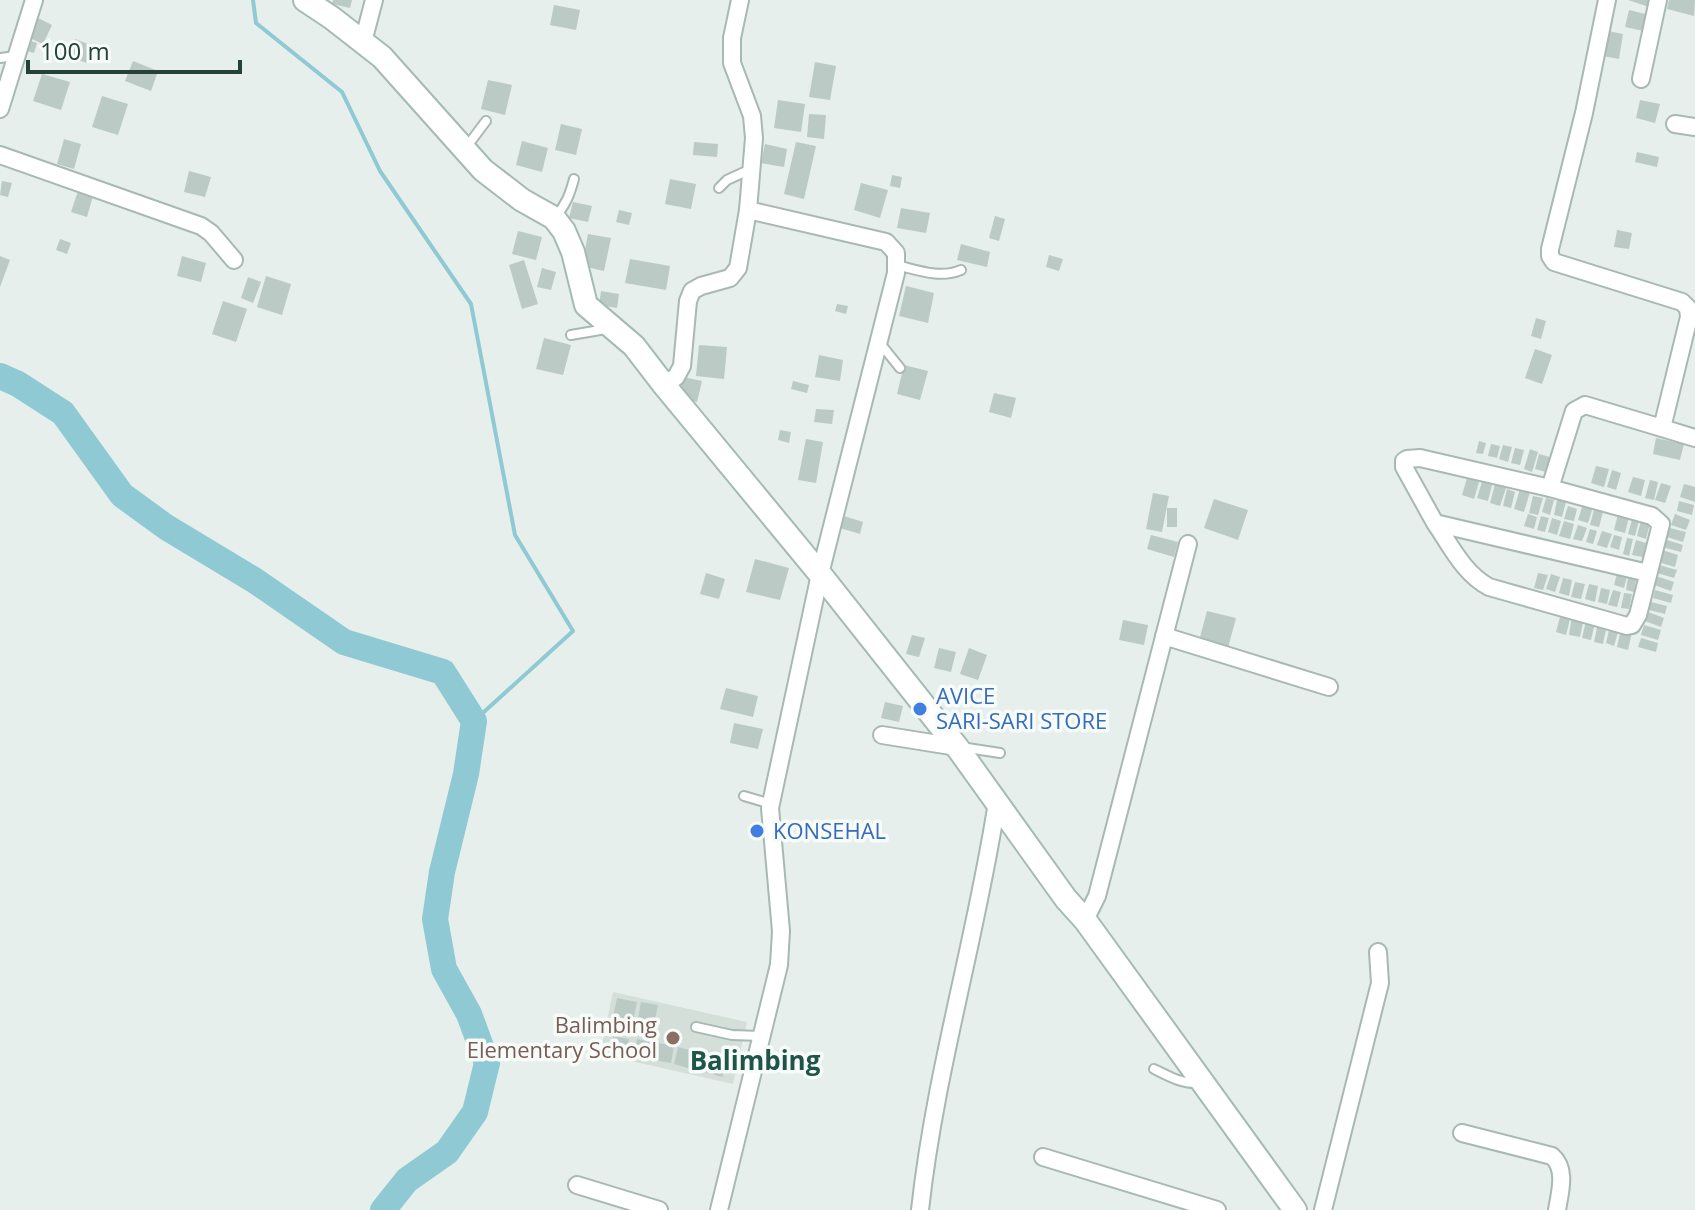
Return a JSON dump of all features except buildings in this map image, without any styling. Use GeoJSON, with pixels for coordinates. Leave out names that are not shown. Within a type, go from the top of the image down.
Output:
{"type":"FeatureCollection","features":[{"type":"Feature","properties":{"kind":"street"},"geometry":{"type":"LineString","coordinates":[[0,109],[8,57],[34,0]]}},
{"type":"Feature","properties":{"kind":"street"},"geometry":{"type":"LineString","coordinates":[[305,0],[382,57],[483,170],[512,193],[554,218],[573,252],[586,305],[634,346],[957,747],[1295,1210]]}},
{"type":"Feature","properties":{"kind":"street"},"geometry":{"type":"LineString","coordinates":[[363,42],[374,0]]}},
{"type":"Feature","properties":{"kind":"street"},"geometry":{"type":"LineString","coordinates":[[664,385],[676,377],[682,366],[688,301],[692,291],[730,278],[738,268],[748,210],[754,138],[752,116],[732,63],[732,38],[740,0]]}},
{"type":"Feature","properties":{"kind":"street"},"geometry":{"type":"LineString","coordinates":[[1607,0],[1550,256],[1554,262],[1682,302],[1688,308],[1689,317],[1662,428]]}},
{"type":"Feature","properties":{"kind":"street"},"geometry":{"type":"LineString","coordinates":[[1641,79],[1658,0]]}},
{"type":"Feature","properties":{"kind":"street"},"geometry":{"type":"LineString","coordinates":[[1675,124],[1695,127]]}},
{"type":"Feature","properties":{"kind":"street"},"geometry":{"type":"LineString","coordinates":[[0,155],[201,226],[234,260]]}},
{"type":"Feature","properties":{"kind":"street"},"geometry":{"type":"LineString","coordinates":[[719,1210],[779,965],[781,931],[771,804],[820,574],[896,273],[896,253],[886,242],[748,210]]}},
{"type":"Feature","properties":{"kind":"street"},"geometry":{"type":"LineString","coordinates":[[1550,488],[1574,411],[1585,405],[1695,438]]}},
{"type":"Feature","properties":{"kind":"street"},"geometry":{"type":"LineString","coordinates":[[1420,458],[1550,488],[1652,516],[1661,524],[1638,615],[1632,625],[1627,626],[1478,582],[1435,523],[1404,467],[1405,459],[1420,458]]}},
{"type":"Feature","properties":{"kind":"street"},"geometry":{"type":"LineString","coordinates":[[1435,523],[1648,573]]}},
{"type":"Feature","properties":{"kind":"street"},"geometry":{"type":"LineString","coordinates":[[1085,920],[1097,896],[1188,544]]}},
{"type":"Feature","properties":{"kind":"street"},"geometry":{"type":"LineString","coordinates":[[1164,636],[1329,687]]}},
{"type":"Feature","properties":{"kind":"street"},"geometry":{"type":"LineString","coordinates":[[882,735],[957,747]]}},
{"type":"Feature","properties":{"kind":"street"},"geometry":{"type":"LineString","coordinates":[[920,1210],[926,1152],[987,865],[997,802]]}},
{"type":"Feature","properties":{"kind":"street"},"geometry":{"type":"LineString","coordinates":[[1323,1210],[1380,983],[1378,952]]}},
{"type":"Feature","properties":{"kind":"street"},"geometry":{"type":"LineString","coordinates":[[1462,1133],[1552,1156],[1561,1167],[1557,1210]]}},
{"type":"Feature","properties":{"kind":"street"},"geometry":{"type":"LineString","coordinates":[[1043,1157],[1217,1210]]}},
{"type":"Feature","properties":{"kind":"street"},"geometry":{"type":"LineString","coordinates":[[577,1185],[659,1210]]}},
{"type":"Feature","properties":{"kind":"lane"},"geometry":{"type":"LineString","coordinates":[[465,150],[486,121]]}},
{"type":"Feature","properties":{"kind":"lane"},"geometry":{"type":"LineString","coordinates":[[719,188],[727,180],[751,169]]}},
{"type":"Feature","properties":{"kind":"lane"},"geometry":{"type":"LineString","coordinates":[[554,218],[563,208],[574,179]]}},
{"type":"Feature","properties":{"kind":"lane"},"geometry":{"type":"LineString","coordinates":[[896,265],[936,274],[961,270]]}},
{"type":"Feature","properties":{"kind":"lane"},"geometry":{"type":"LineString","coordinates":[[571,335],[611,328]]}},
{"type":"Feature","properties":{"kind":"lane"},"geometry":{"type":"LineString","coordinates":[[879,342],[900,368]]}},
{"type":"Feature","properties":{"kind":"lane"},"geometry":{"type":"LineString","coordinates":[[957,747],[1000,753]]}},
{"type":"Feature","properties":{"kind":"lane"},"geometry":{"type":"LineString","coordinates":[[744,796],[771,804]]}},
{"type":"Feature","properties":{"kind":"lane"},"geometry":{"type":"LineString","coordinates":[[696,1027],[732,1035],[761,1036]]}},
{"type":"Feature","properties":{"kind":"lane"},"geometry":{"type":"LineString","coordinates":[[1154,1069],[1181,1081],[1203,1082]]}},
{"type":"Feature","properties":{"kind":"shaded area","name":"Balimbing Elementary School"},"geometry":{"type":"Polygon","coordinates":[[[613,992],[747,1022],[733,1084],[600,1054],[613,992]]]}},
{"type":"Feature","properties":{"kind":"waterway"},"geometry":{"type":"LineString","coordinates":[[253,0],[256,23],[342,92],[380,171],[471,304],[515,535],[573,631],[474,721]]}},
{"type":"Feature","properties":{"kind":"waterway"},"geometry":{"type":"LineString","coordinates":[[0,376],[63,413],[122,495],[344,642],[443,672],[474,721],[435,919],[444,969],[469,1014],[487,1063],[475,1112],[447,1152],[407,1180],[383,1210]]}},
{"type":"Feature","properties":{"kind":"place","name":"AVICE SARI-SARI STORE"},"geometry":{"type":"Point","coordinates":[920,709]}},
{"type":"Feature","properties":{"kind":"place","name":"KONSEHAL"},"geometry":{"type":"Point","coordinates":[757,831]}},
{"type":"Feature","properties":{"kind":"place","name":"Balimbing Elementary School"},"geometry":{"type":"Point","coordinates":[673,1038]}},
{"type":"Feature","properties":{"kind":"district","name":"Balimbing"},"geometry":{"type":"Point","coordinates":[755,1061]}}]}
